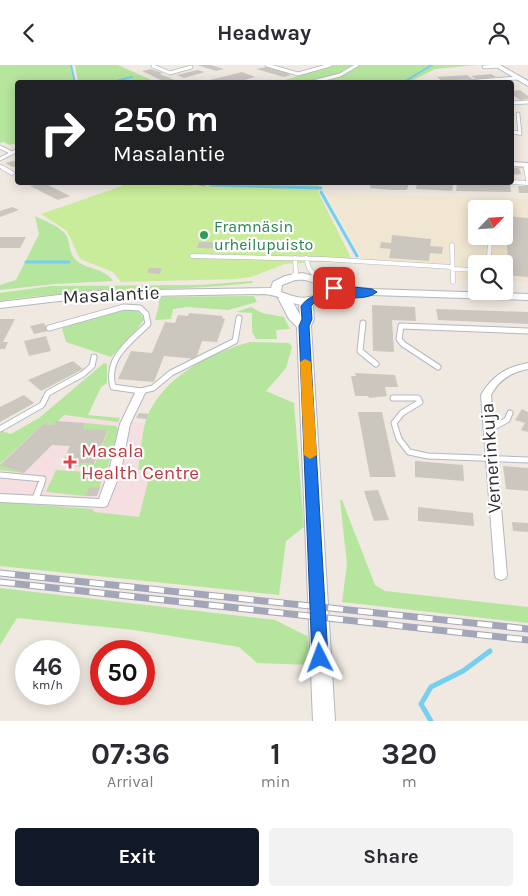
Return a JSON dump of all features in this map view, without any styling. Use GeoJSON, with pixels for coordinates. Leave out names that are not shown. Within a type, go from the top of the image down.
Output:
{"type":"FeatureCollection","features":[{"type":"Feature","properties":{"kind":"main road"},"geometry":{"type":"LineString","coordinates":[[319,291],[306,306],[307,319],[304,326],[324,721]]}},
{"type":"Feature","properties":{"kind":"main road"},"geometry":{"type":"LineString","coordinates":[[280,296],[296,319],[304,326]]}},
{"type":"Feature","properties":{"kind":"street"},"geometry":{"type":"LineString","coordinates":[[497,66],[528,84]]}},
{"type":"Feature","properties":{"kind":"street"},"geometry":{"type":"LineString","coordinates":[[514,164],[527,165]]}},
{"type":"Feature","properties":{"kind":"street","name":"Masalantie"},"geometry":{"type":"LineString","coordinates":[[0,305],[48,298],[223,290],[304,277],[319,291]]}},
{"type":"Feature","properties":{"kind":"street"},"geometry":{"type":"LineString","coordinates":[[280,296],[277,284],[287,279]]}},
{"type":"Feature","properties":{"kind":"street","name":"Masalantie"},"geometry":{"type":"LineString","coordinates":[[223,290],[280,296],[319,291]]}},
{"type":"Feature","properties":{"kind":"street"},"geometry":{"type":"LineString","coordinates":[[319,291],[359,295],[372,292],[528,297]]}},
{"type":"Feature","properties":{"kind":"street","name":"Vernerinkuja"},"geometry":{"type":"LineString","coordinates":[[501,575],[486,395],[496,379],[513,369],[528,366]]}},
{"type":"Feature","properties":{"kind":"street"},"geometry":{"type":"LineString","coordinates":[[0,498],[103,503],[115,471],[125,424],[141,391]]}},
{"type":"Feature","properties":{"kind":"lane"},"geometry":{"type":"LineString","coordinates":[[154,65],[170,73],[191,67]]}},
{"type":"Feature","properties":{"kind":"lane"},"geometry":{"type":"LineString","coordinates":[[267,65],[298,74],[330,65]]}},
{"type":"Feature","properties":{"kind":"lane"},"geometry":{"type":"LineString","coordinates":[[321,80],[340,75],[356,65]]}},
{"type":"Feature","properties":{"kind":"lane"},"geometry":{"type":"LineString","coordinates":[[484,67],[497,66]]}},
{"type":"Feature","properties":{"kind":"lane"},"geometry":{"type":"LineString","coordinates":[[496,80],[518,78]]}},
{"type":"Feature","properties":{"kind":"lane"},"geometry":{"type":"LineString","coordinates":[[514,101],[517,103],[528,102]]}},
{"type":"Feature","properties":{"kind":"lane"},"geometry":{"type":"LineString","coordinates":[[514,132],[520,133],[518,113]]}},
{"type":"Feature","properties":{"kind":"lane"},"geometry":{"type":"LineString","coordinates":[[0,147],[12,153]]}},
{"type":"Feature","properties":{"kind":"lane"},"geometry":{"type":"LineString","coordinates":[[0,159],[15,152]]}},
{"type":"Feature","properties":{"kind":"lane"},"geometry":{"type":"LineString","coordinates":[[514,182],[528,181],[527,165]]}},
{"type":"Feature","properties":{"kind":"lane"},"geometry":{"type":"LineString","coordinates":[[0,166],[12,173]]}},
{"type":"Feature","properties":{"kind":"lane"},"geometry":{"type":"LineString","coordinates":[[452,245],[453,282]]}},
{"type":"Feature","properties":{"kind":"lane"},"geometry":{"type":"LineString","coordinates":[[192,256],[306,258],[468,269]]}},
{"type":"Feature","properties":{"kind":"lane"},"geometry":{"type":"LineString","coordinates":[[287,279],[296,273],[295,258]]}},
{"type":"Feature","properties":{"kind":"lane"},"geometry":{"type":"LineString","coordinates":[[306,258],[308,268],[319,291]]}},
{"type":"Feature","properties":{"kind":"lane"},"geometry":{"type":"LineString","coordinates":[[49,328],[68,325],[119,307],[129,306],[144,311],[147,315],[148,324],[115,358],[109,373],[113,387],[141,391],[153,388],[171,373],[235,341],[239,318]]}},
{"type":"Feature","properties":{"kind":"lane"},"geometry":{"type":"LineString","coordinates":[[362,323],[360,351],[376,364]]}},
{"type":"Feature","properties":{"kind":"lane"},"geometry":{"type":"LineString","coordinates":[[438,367],[433,361],[402,345],[399,339],[400,326],[528,331]]}},
{"type":"Feature","properties":{"kind":"lane"},"geometry":{"type":"LineString","coordinates":[[0,429],[42,405],[48,393],[83,374],[92,366],[94,357]]}},
{"type":"Feature","properties":{"kind":"lane"},"geometry":{"type":"LineString","coordinates":[[393,398],[418,398],[420,402],[402,413],[394,423],[399,439],[409,452],[428,456],[528,460]]}},
{"type":"Feature","properties":{"kind":"lane"},"geometry":{"type":"LineString","coordinates":[[488,430],[507,420],[510,413]]}},
{"type":"Feature","properties":{"kind":"lane"},"geometry":{"type":"LineString","coordinates":[[0,475],[43,479],[35,500]]}},
{"type":"Feature","properties":{"kind":"shaded area"},"geometry":{"type":"Polygon","coordinates":[[[326,193],[528,199],[528,282],[513,282],[513,255],[468,255],[468,281],[458,280],[452,267],[364,262],[326,193]]]}},
{"type":"Feature","properties":{"kind":"shaded area","name":"Masala Health Centre"},"geometry":{"type":"Polygon","coordinates":[[[46,415],[145,423],[138,469],[150,470],[150,474],[139,517],[95,512],[0,513],[0,455],[46,415]]]}},
{"type":"Feature","properties":{"kind":"green space"},"geometry":{"type":"Polygon","coordinates":[[[0,65],[70,65],[74,80],[15,80],[15,144],[9,145],[4,142],[0,143],[0,65]]]}},
{"type":"Feature","properties":{"kind":"green space"},"geometry":{"type":"Polygon","coordinates":[[[75,65],[118,65],[152,80],[78,80],[75,65]]]}},
{"type":"Feature","properties":{"kind":"green space"},"geometry":{"type":"Polygon","coordinates":[[[334,65],[476,65],[435,69],[413,80],[285,80],[334,65]]]}},
{"type":"Feature","properties":{"kind":"green space","name":"Framnäsin urheilupuisto"},"geometry":{"type":"Polygon","coordinates":[[[319,185],[318,192],[352,260],[285,264],[251,277],[235,279],[121,282],[113,272],[80,259],[67,231],[41,214],[122,186],[319,185]]]}},
{"type":"Feature","properties":{"kind":"green space"},"geometry":{"type":"Polygon","coordinates":[[[35,216],[56,226],[63,232],[68,238],[73,257],[76,260],[85,266],[101,271],[113,281],[55,284],[0,290],[0,285],[16,280],[39,234],[35,216]]]}},
{"type":"Feature","properties":{"kind":"green space"},"geometry":{"type":"Polygon","coordinates":[[[252,281],[253,283],[221,286],[63,294],[0,301],[0,293],[51,286],[201,285],[252,281]]]}},
{"type":"Feature","properties":{"kind":"green space"},"geometry":{"type":"Polygon","coordinates":[[[254,296],[257,302],[228,310],[187,307],[173,309],[171,319],[155,320],[159,297],[254,296]]]}},
{"type":"Feature","properties":{"kind":"green space"},"geometry":{"type":"Polygon","coordinates":[[[251,307],[262,313],[284,317],[290,329],[276,330],[277,339],[256,339],[252,332],[252,313],[236,312],[251,307]]]}},
{"type":"Feature","properties":{"kind":"green space"},"geometry":{"type":"Polygon","coordinates":[[[120,309],[138,311],[144,319],[136,331],[111,357],[66,342],[62,328],[120,309]]]}},
{"type":"Feature","properties":{"kind":"green space"},"geometry":{"type":"Polygon","coordinates":[[[250,342],[289,343],[292,347],[286,368],[266,391],[294,403],[304,527],[286,541],[279,595],[0,566],[0,502],[92,509],[95,512],[139,517],[150,474],[149,470],[138,470],[142,438],[146,420],[153,405],[163,392],[188,369],[219,353],[250,342]]]}},
{"type":"Feature","properties":{"kind":"green space"},"geometry":{"type":"Polygon","coordinates":[[[104,363],[107,364],[107,383],[101,387],[88,415],[120,418],[118,422],[64,415],[54,425],[43,424],[0,464],[0,433],[2,431],[11,434],[39,418],[104,363]]]}},
{"type":"Feature","properties":{"kind":"green space"},"geometry":{"type":"Polygon","coordinates":[[[85,423],[116,426],[118,430],[107,469],[62,465],[63,462],[95,464],[108,431],[83,429],[85,423]]]}},
{"type":"Feature","properties":{"kind":"green space"},"geometry":{"type":"Polygon","coordinates":[[[0,464],[24,473],[0,470],[0,464]]]}},
{"type":"Feature","properties":{"kind":"green space"},"geometry":{"type":"Polygon","coordinates":[[[56,470],[102,473],[100,488],[89,487],[86,496],[46,492],[56,470]]]}},
{"type":"Feature","properties":{"kind":"green space"},"geometry":{"type":"Polygon","coordinates":[[[340,500],[342,500],[375,585],[385,591],[528,607],[528,623],[342,602],[347,564],[340,500]]]}},
{"type":"Feature","properties":{"kind":"green space"},"geometry":{"type":"Polygon","coordinates":[[[0,588],[275,620],[307,636],[311,665],[257,663],[239,647],[134,630],[17,618],[0,645],[0,588]]]}},
{"type":"Feature","properties":{"kind":"building"},"geometry":{"type":"Polygon","coordinates":[[[197,65],[211,65],[224,69],[216,71],[197,65]]]}},
{"type":"Feature","properties":{"kind":"building"},"geometry":{"type":"Polygon","coordinates":[[[266,67],[290,73],[287,74],[291,75],[284,77],[256,69],[266,67]]]}},
{"type":"Feature","properties":{"kind":"building"},"geometry":{"type":"Polygon","coordinates":[[[151,69],[175,80],[161,80],[142,71],[151,69]]]}},
{"type":"Feature","properties":{"kind":"building"},"geometry":{"type":"Polygon","coordinates":[[[197,70],[205,72],[184,78],[177,75],[197,70]]]}},
{"type":"Feature","properties":{"kind":"building"},"geometry":{"type":"Polygon","coordinates":[[[242,72],[255,77],[244,80],[210,80],[242,72]]]}},
{"type":"Feature","properties":{"kind":"building"},"geometry":{"type":"Polygon","coordinates":[[[491,74],[496,77],[476,79],[471,76],[491,74]]]}},
{"type":"Feature","properties":{"kind":"building"},"geometry":{"type":"Polygon","coordinates":[[[467,75],[472,79],[441,80],[437,77],[467,75]]]}},
{"type":"Feature","properties":{"kind":"building"},"geometry":{"type":"Polygon","coordinates":[[[520,90],[528,96],[528,99],[520,100],[514,96],[514,91],[520,90]]]}},
{"type":"Feature","properties":{"kind":"building"},"geometry":{"type":"Polygon","coordinates":[[[15,161],[15,167],[13,167],[5,163],[15,161]]]}},
{"type":"Feature","properties":{"kind":"building"},"geometry":{"type":"Polygon","coordinates":[[[514,168],[519,168],[521,174],[514,175],[514,168]]]}},
{"type":"Feature","properties":{"kind":"building"},"geometry":{"type":"Polygon","coordinates":[[[524,184],[528,185],[528,193],[519,193],[518,186],[525,186],[524,184]]]}},
{"type":"Feature","properties":{"kind":"building"},"geometry":{"type":"Polygon","coordinates":[[[48,185],[70,196],[58,200],[30,186],[48,185]]]}},
{"type":"Feature","properties":{"kind":"building"},"geometry":{"type":"Polygon","coordinates":[[[371,185],[408,185],[407,190],[370,188],[371,185]]]}},
{"type":"Feature","properties":{"kind":"building"},"geometry":{"type":"Polygon","coordinates":[[[417,185],[453,185],[452,191],[416,189],[417,185]]]}},
{"type":"Feature","properties":{"kind":"building"},"geometry":{"type":"Polygon","coordinates":[[[457,185],[510,185],[511,192],[456,191],[457,185]]]}},
{"type":"Feature","properties":{"kind":"building"},"geometry":{"type":"Polygon","coordinates":[[[12,207],[19,210],[0,217],[0,211],[12,207]]]}},
{"type":"Feature","properties":{"kind":"building"},"geometry":{"type":"Polygon","coordinates":[[[513,217],[528,218],[528,277],[513,276],[513,255],[508,255],[507,245],[513,245],[513,217]]]}},
{"type":"Feature","properties":{"kind":"building"},"geometry":{"type":"Polygon","coordinates":[[[392,235],[431,239],[430,246],[443,247],[442,254],[430,253],[429,261],[389,258],[391,249],[380,248],[381,242],[391,243],[392,235]]]}},
{"type":"Feature","properties":{"kind":"building"},"geometry":{"type":"Polygon","coordinates":[[[0,237],[26,237],[20,248],[0,248],[0,237]]]}},
{"type":"Feature","properties":{"kind":"building"},"geometry":{"type":"Polygon","coordinates":[[[199,242],[261,244],[261,249],[197,248],[199,242]]]}},
{"type":"Feature","properties":{"kind":"building"},"geometry":{"type":"Polygon","coordinates":[[[149,268],[162,268],[160,274],[147,273],[149,268]]]}},
{"type":"Feature","properties":{"kind":"building"},"geometry":{"type":"Polygon","coordinates":[[[372,305],[415,307],[416,321],[392,320],[394,352],[373,351],[372,305]]]}},
{"type":"Feature","properties":{"kind":"building"},"geometry":{"type":"Polygon","coordinates":[[[436,309],[528,312],[528,324],[438,320],[436,309]]]}},
{"type":"Feature","properties":{"kind":"building"},"geometry":{"type":"Polygon","coordinates":[[[189,313],[223,316],[222,318],[225,319],[217,342],[202,341],[196,359],[164,356],[154,382],[118,379],[131,351],[152,353],[165,322],[175,323],[178,315],[188,316],[189,313]]]}},
{"type":"Feature","properties":{"kind":"building"},"geometry":{"type":"Polygon","coordinates":[[[0,319],[15,319],[3,342],[8,342],[5,349],[0,349],[0,319]]]}},
{"type":"Feature","properties":{"kind":"building"},"geometry":{"type":"Polygon","coordinates":[[[44,323],[48,331],[34,334],[30,326],[44,323]]]}},
{"type":"Feature","properties":{"kind":"building"},"geometry":{"type":"Polygon","coordinates":[[[46,336],[51,351],[29,356],[24,341],[46,336]]]}},
{"type":"Feature","properties":{"kind":"building"},"geometry":{"type":"Polygon","coordinates":[[[73,361],[83,369],[41,391],[28,380],[73,361]]]}},
{"type":"Feature","properties":{"kind":"building"},"geometry":{"type":"Polygon","coordinates":[[[355,373],[395,375],[398,387],[385,387],[387,396],[369,398],[368,396],[355,396],[351,376],[356,376],[355,373]]]}},
{"type":"Feature","properties":{"kind":"building"},"geometry":{"type":"Polygon","coordinates":[[[24,395],[34,403],[0,422],[0,407],[24,395]]]}},
{"type":"Feature","properties":{"kind":"building"},"geometry":{"type":"Polygon","coordinates":[[[522,409],[528,412],[528,432],[521,430],[525,423],[515,420],[522,409]]]}},
{"type":"Feature","properties":{"kind":"building"},"geometry":{"type":"Polygon","coordinates":[[[358,412],[382,412],[396,477],[370,477],[358,412]]]}},
{"type":"Feature","properties":{"kind":"building"},"geometry":{"type":"Polygon","coordinates":[[[139,413],[149,414],[146,419],[136,418],[139,413]]]}},
{"type":"Feature","properties":{"kind":"building"},"geometry":{"type":"Polygon","coordinates":[[[56,421],[85,423],[83,429],[108,430],[94,464],[63,462],[70,446],[52,445],[24,473],[0,465],[43,424],[54,425],[56,421]]]}},
{"type":"Feature","properties":{"kind":"building"},"geometry":{"type":"Polygon","coordinates":[[[415,461],[463,465],[464,481],[415,477],[415,461]]]}},
{"type":"Feature","properties":{"kind":"building"},"geometry":{"type":"Polygon","coordinates":[[[503,466],[528,468],[528,491],[506,489],[503,466]]]}},
{"type":"Feature","properties":{"kind":"building"},"geometry":{"type":"Polygon","coordinates":[[[89,487],[100,488],[97,496],[86,496],[89,487]]]}},
{"type":"Feature","properties":{"kind":"building"},"geometry":{"type":"Polygon","coordinates":[[[378,490],[389,520],[374,521],[364,491],[378,490]]]}},
{"type":"Feature","properties":{"kind":"building"},"geometry":{"type":"Polygon","coordinates":[[[418,507],[473,513],[474,526],[418,521],[418,507]]]}},
{"type":"Feature","properties":{"kind":"building"},"geometry":{"type":"Polygon","coordinates":[[[512,522],[528,523],[528,532],[513,531],[512,522]]]}},
{"type":"Feature","properties":{"kind":"waterway"},"geometry":{"type":"LineString","coordinates":[[71,65],[74,80]]}},
{"type":"Feature","properties":{"kind":"waterway"},"geometry":{"type":"LineString","coordinates":[[407,80],[432,65]]}},
{"type":"Feature","properties":{"kind":"waterway"},"geometry":{"type":"LineString","coordinates":[[120,80],[132,77]]}},
{"type":"Feature","properties":{"kind":"waterway"},"geometry":{"type":"LineString","coordinates":[[211,185],[321,188]]}},
{"type":"Feature","properties":{"kind":"waterway"},"geometry":{"type":"LineString","coordinates":[[321,192],[357,256]]}},
{"type":"Feature","properties":{"kind":"waterway"},"geometry":{"type":"LineString","coordinates":[[26,262],[69,262]]}},
{"type":"Feature","properties":{"kind":"waterway"},"geometry":{"type":"LineString","coordinates":[[431,721],[421,704],[431,687],[463,671],[490,651]]}},
{"type":"Feature","properties":{"kind":"railway"},"geometry":{"type":"LineString","coordinates":[[0,573],[528,629]]}},
{"type":"Feature","properties":{"kind":"railway"},"geometry":{"type":"LineString","coordinates":[[0,582],[528,640]]}},
{"type":"Feature","properties":{"kind":"slow traffic"},"geometry":{"type":"LineString","coordinates":[[305,362],[310,455]]}},
{"type":"Feature","properties":{"kind":"place","name":"Framnäsin urheilupuisto"},"geometry":{"type":"Point","coordinates":[204,235]}},
{"type":"Feature","properties":{"kind":"place","name":"Masala Health Centre"},"geometry":{"type":"Point","coordinates":[70,462]}},
{"type":"Feature","properties":{"kind":"route"},"geometry":{"type":"LineString","coordinates":[[320,658],[318,588],[306,387],[304,326],[307,319],[306,306],[310,301],[322,296],[359,295],[372,292],[334,288]]}}]}
